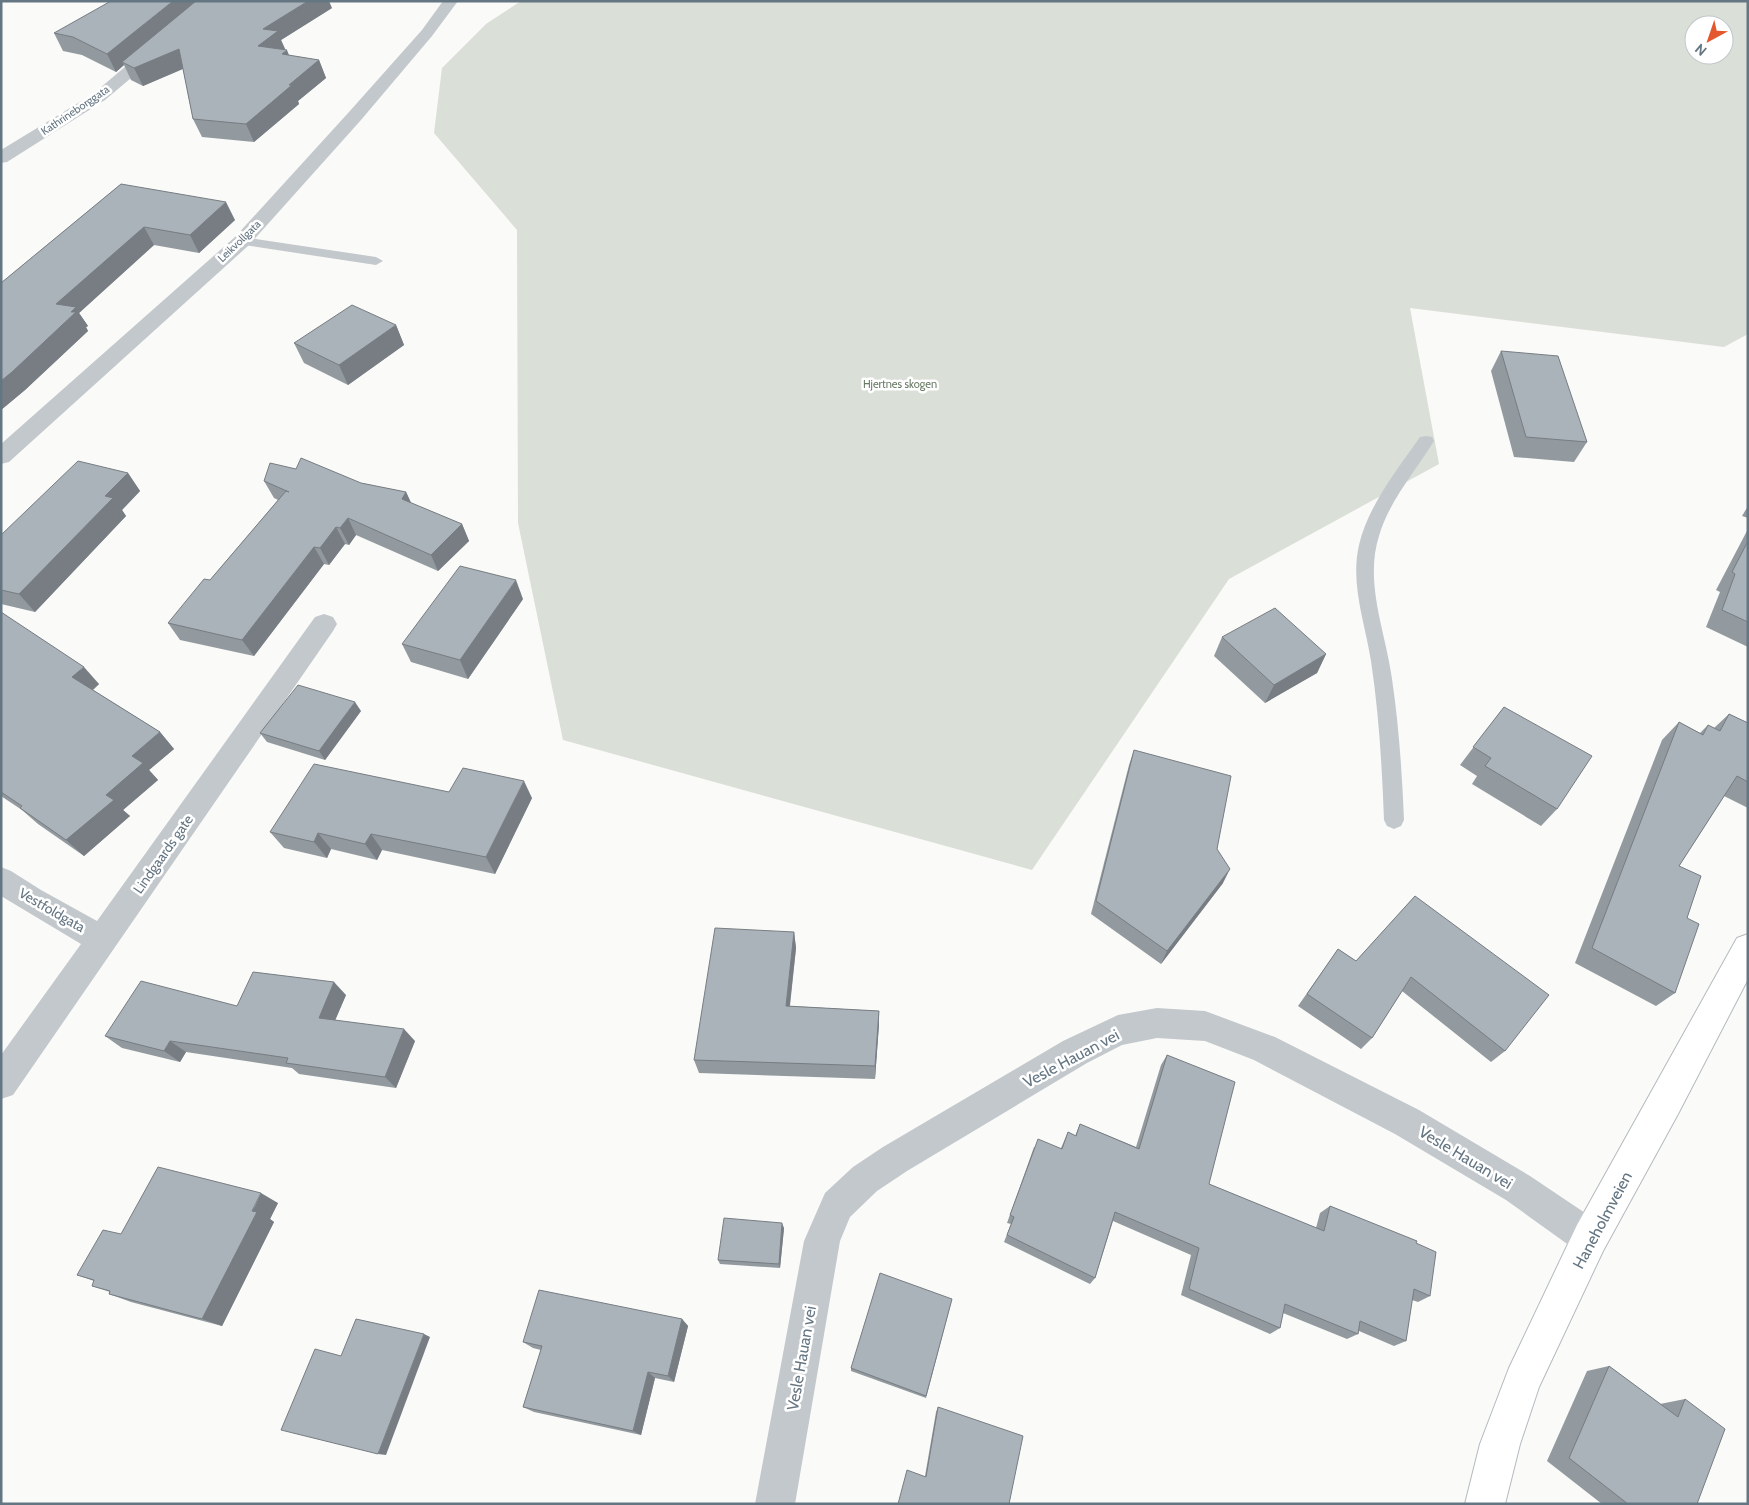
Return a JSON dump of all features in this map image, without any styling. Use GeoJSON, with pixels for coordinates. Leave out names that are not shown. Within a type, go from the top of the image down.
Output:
{"type":"FeatureCollection","features":[{"type":"Feature","properties":{"kind":"main road","name":"Haneholmveien"},"geometry":{"type":"LineString","coordinates":[[1485,1504],[1500,1444],[1522,1381],[1590,1238],[1666,1102],[1748,948]]}},
{"type":"Feature","properties":{"kind":"street","name":"Kathrineborggata"},"geometry":{"type":"LineString","coordinates":[[1,158],[99,97],[197,13],[215,1]]}},
{"type":"Feature","properties":{"kind":"street","name":"Leikvollgata"},"geometry":{"type":"LineString","coordinates":[[1,457],[242,241],[355,116],[427,33],[451,1]]}},
{"type":"Feature","properties":{"kind":"street","name":"Lindgaards gate"},"geometry":{"type":"LineString","coordinates":[[1,1083],[324,624]]}},
{"type":"Feature","properties":{"kind":"street","name":"Vestfoldgata"},"geometry":{"type":"LineString","coordinates":[[1,880],[30,899],[103,940]]}},
{"type":"Feature","properties":{"kind":"street","name":"Vesle Hauan vei"},"geometry":{"type":"LineString","coordinates":[[775,1504],[822,1241],[837,1204],[865,1179],[895,1159],[1075,1052],[1118,1030],[1156,1023],[1205,1026],[1264,1048],[1407,1122],[1518,1188],[1590,1238]]}},
{"type":"Feature","properties":{"kind":"lane"},"geometry":{"type":"LineString","coordinates":[[242,241],[376,261]]}},
{"type":"Feature","properties":{"kind":"lane"},"geometry":{"type":"LineString","coordinates":[[1394,820],[1392,770],[1380,660],[1366,588],[1365,568],[1367,546],[1373,527],[1406,470],[1426,441]]}},
{"type":"Feature","properties":{"kind":"green space","name":"Hjertnes skogen"},"geometry":{"type":"Polygon","coordinates":[[[521,1],[1748,1],[1748,334],[1724,347],[1410,308],[1439,464],[1229,579],[1032,870],[563,740],[518,523],[517,230],[434,133],[442,68],[486,24],[521,1]]]}},
{"type":"Feature","properties":{"kind":"building"},"geometry":{"type":"Polygon","coordinates":[[[111,1],[173,1],[107,54],[73,37],[54,33],[111,1]]]}},
{"type":"Feature","properties":{"kind":"building"},"geometry":{"type":"Polygon","coordinates":[[[196,1],[308,1],[263,29],[278,31],[258,46],[287,50],[282,54],[319,60],[246,124],[193,119],[179,49],[134,68],[122,62],[196,1]]]}},
{"type":"Feature","properties":{"kind":"building"},"geometry":{"type":"Polygon","coordinates":[[[121,184],[226,202],[190,235],[144,227],[56,304],[76,307],[71,312],[76,312],[1,381],[1,283],[121,184]]]}},
{"type":"Feature","properties":{"kind":"building"},"geometry":{"type":"Polygon","coordinates":[[[352,305],[396,325],[339,365],[294,343],[352,305]]]}},
{"type":"Feature","properties":{"kind":"building"},"geometry":{"type":"Polygon","coordinates":[[[1501,351],[1558,356],[1587,442],[1526,437],[1501,351]]]}},
{"type":"Feature","properties":{"kind":"building"},"geometry":{"type":"Polygon","coordinates":[[[301,458],[361,483],[406,492],[402,499],[462,524],[431,555],[348,518],[340,528],[336,527],[320,548],[314,547],[242,640],[168,623],[204,579],[210,580],[286,491],[289,492],[264,481],[270,463],[296,469],[301,458]]]}},
{"type":"Feature","properties":{"kind":"building"},"geometry":{"type":"Polygon","coordinates":[[[78,461],[128,473],[105,496],[113,498],[19,594],[1,590],[1,535],[78,461]]]}},
{"type":"Feature","properties":{"kind":"building"},"geometry":{"type":"Polygon","coordinates":[[[1748,541],[1748,622],[1722,610],[1735,574],[1732,572],[1748,541]]]}},
{"type":"Feature","properties":{"kind":"building"},"geometry":{"type":"Polygon","coordinates":[[[460,566],[516,580],[460,660],[402,644],[460,566]]]}},
{"type":"Feature","properties":{"kind":"building"},"geometry":{"type":"Polygon","coordinates":[[[1275,608],[1326,654],[1274,685],[1222,637],[1275,608]]]}},
{"type":"Feature","properties":{"kind":"building"},"geometry":{"type":"Polygon","coordinates":[[[1,612],[84,667],[72,677],[160,732],[132,756],[143,763],[106,795],[114,800],[66,840],[20,808],[22,806],[1,792],[1,612]]]}},
{"type":"Feature","properties":{"kind":"building"},"geometry":{"type":"Polygon","coordinates":[[[298,685],[355,702],[319,751],[260,733],[298,685]]]}},
{"type":"Feature","properties":{"kind":"building"},"geometry":{"type":"Polygon","coordinates":[[[1504,707],[1592,756],[1557,809],[1485,766],[1491,758],[1473,747],[1504,707]]]}},
{"type":"Feature","properties":{"kind":"building"},"geometry":{"type":"Polygon","coordinates":[[[1729,714],[1748,723],[1748,782],[1737,776],[1679,866],[1701,876],[1687,918],[1699,924],[1675,993],[1592,948],[1679,722],[1703,735],[1708,725],[1720,731],[1729,714]]]}},
{"type":"Feature","properties":{"kind":"building"},"geometry":{"type":"Polygon","coordinates":[[[1134,750],[1231,776],[1217,849],[1230,869],[1167,951],[1096,901],[1134,750]]]}},
{"type":"Feature","properties":{"kind":"building"},"geometry":{"type":"Polygon","coordinates":[[[314,764],[449,792],[463,768],[524,781],[486,857],[371,834],[365,844],[318,833],[314,842],[270,832],[314,764]]]}},
{"type":"Feature","properties":{"kind":"building"},"geometry":{"type":"Polygon","coordinates":[[[1415,896],[1549,995],[1505,1051],[1411,977],[1372,1038],[1307,994],[1338,949],[1356,961],[1415,896]]]}},
{"type":"Feature","properties":{"kind":"building"},"geometry":{"type":"Polygon","coordinates":[[[715,928],[794,932],[786,1006],[879,1011],[875,1066],[694,1060],[715,928]]]}},
{"type":"Feature","properties":{"kind":"building"},"geometry":{"type":"Polygon","coordinates":[[[253,972],[334,982],[319,1018],[404,1029],[385,1077],[286,1063],[288,1058],[170,1041],[164,1051],[105,1036],[141,981],[237,1006],[253,972]]]}},
{"type":"Feature","properties":{"kind":"building"},"geometry":{"type":"Polygon","coordinates":[[[1167,1055],[1235,1082],[1209,1184],[1324,1231],[1330,1206],[1417,1241],[1416,1243],[1436,1252],[1430,1296],[1414,1289],[1406,1341],[1360,1321],[1358,1334],[1285,1304],[1280,1328],[1189,1289],[1199,1248],[1115,1212],[1095,1278],[1007,1235],[1014,1217],[1010,1215],[1038,1139],[1062,1149],[1068,1132],[1076,1136],[1080,1124],[1139,1149],[1167,1055]]]}},
{"type":"Feature","properties":{"kind":"building"},"geometry":{"type":"Polygon","coordinates":[[[158,1167],[261,1193],[252,1211],[257,1212],[202,1319],[109,1294],[110,1291],[92,1286],[94,1280],[77,1275],[103,1230],[121,1234],[158,1167]]]}},
{"type":"Feature","properties":{"kind":"building"},"geometry":{"type":"Polygon","coordinates":[[[724,1218],[782,1223],[779,1264],[718,1260],[724,1218]]]}},
{"type":"Feature","properties":{"kind":"building"},"geometry":{"type":"Polygon","coordinates":[[[880,1273],[952,1299],[926,1396],[851,1368],[880,1273]]]}},
{"type":"Feature","properties":{"kind":"building"},"geometry":{"type":"Polygon","coordinates":[[[539,1290],[682,1319],[668,1376],[648,1372],[633,1431],[523,1407],[542,1346],[523,1342],[539,1290]]]}},
{"type":"Feature","properties":{"kind":"building"},"geometry":{"type":"Polygon","coordinates":[[[356,1319],[424,1334],[378,1454],[281,1430],[315,1349],[341,1356],[356,1319]]]}},
{"type":"Feature","properties":{"kind":"building"},"geometry":{"type":"Polygon","coordinates":[[[1609,1366],[1678,1417],[1685,1399],[1725,1429],[1697,1504],[1628,1504],[1569,1458],[1609,1366]]]}},
{"type":"Feature","properties":{"kind":"building"},"geometry":{"type":"Polygon","coordinates":[[[938,1407],[1023,1436],[1009,1504],[898,1504],[907,1470],[926,1477],[938,1407]]]}}]}
